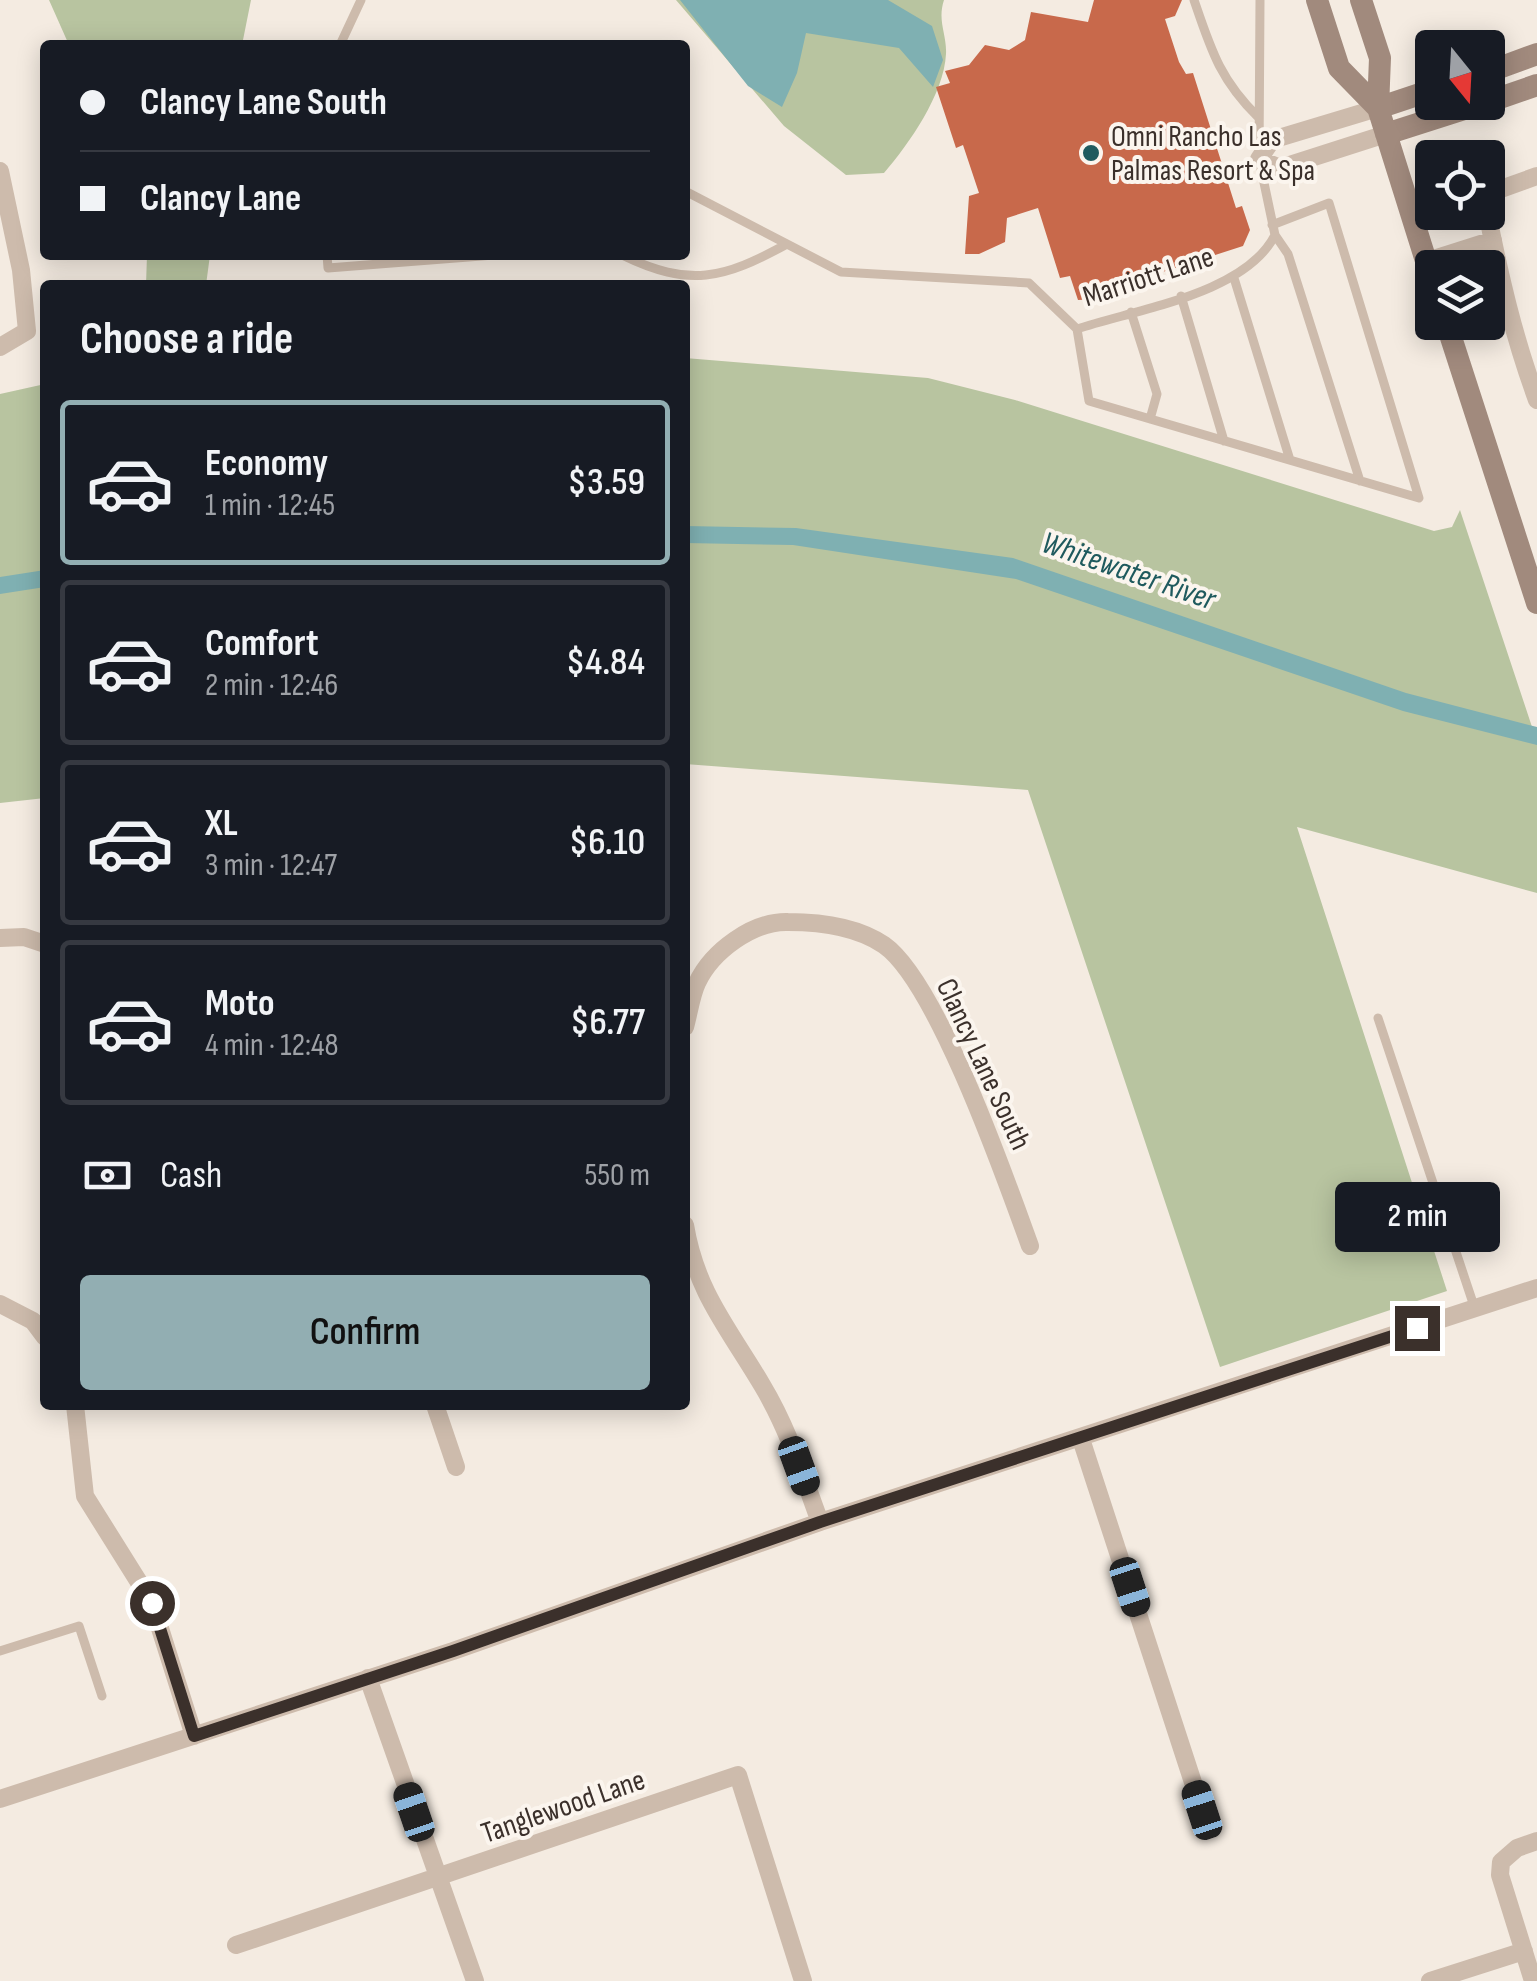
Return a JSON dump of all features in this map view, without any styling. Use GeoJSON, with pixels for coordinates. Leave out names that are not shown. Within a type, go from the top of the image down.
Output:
{"type":"FeatureCollection","features":[{"type":"Feature","properties":{"kind":"main road"},"geometry":{"type":"LineString","coordinates":[[1317,0],[1339,68],[1378,108]]}},
{"type":"Feature","properties":{"kind":"main road"},"geometry":{"type":"LineString","coordinates":[[1360,0],[1380,58],[1378,108],[1424,250]]}},
{"type":"Feature","properties":{"kind":"main road"},"geometry":{"type":"LineString","coordinates":[[1505,66],[1537,54]]}},
{"type":"Feature","properties":{"kind":"main road"},"geometry":{"type":"LineString","coordinates":[[1505,96],[1537,84]]}},
{"type":"Feature","properties":{"kind":"main road"},"geometry":{"type":"LineString","coordinates":[[1378,108],[1415,96]]}},
{"type":"Feature","properties":{"kind":"main road"},"geometry":{"type":"LineString","coordinates":[[1386,134],[1430,120]]}},
{"type":"Feature","properties":{"kind":"main road"},"geometry":{"type":"LineString","coordinates":[[1452,340],[1537,603]]}},
{"type":"Feature","properties":{"kind":"street"},"geometry":{"type":"LineString","coordinates":[[1378,108],[1272,140],[1259,159],[1280,168],[1386,134]]}},
{"type":"Feature","properties":{"kind":"street"},"geometry":{"type":"LineString","coordinates":[[0,171],[21,270],[27,331],[0,347]]}},
{"type":"Feature","properties":{"kind":"street"},"geometry":{"type":"LineString","coordinates":[[1505,187],[1537,176]]}},
{"type":"Feature","properties":{"kind":"street"},"geometry":{"type":"LineString","coordinates":[[1491,230],[1504,304],[1529,353],[1537,400]]}},
{"type":"Feature","properties":{"kind":"street"},"geometry":{"type":"LineString","coordinates":[[1472,250],[1493,240]]}},
{"type":"Feature","properties":{"kind":"street","name":"Clancy Lane South"},"geometry":{"type":"LineString","coordinates":[[691,979],[729,943],[776,922],[829,922],[884,945],[922,987],[1001,1165],[1030,1246]]}},
{"type":"Feature","properties":{"kind":"street"},"geometry":{"type":"LineString","coordinates":[[0,938],[24,936],[40,942]]}},
{"type":"Feature","properties":{"kind":"street"},"geometry":{"type":"LineString","coordinates":[[690,1256],[692,1268],[763,1386],[789,1438],[820,1522]]}},
{"type":"Feature","properties":{"kind":"street"},"geometry":{"type":"LineString","coordinates":[[0,1799],[368,1678],[820,1522],[1537,1288]]}},
{"type":"Feature","properties":{"kind":"street"},"geometry":{"type":"LineString","coordinates":[[0,1304],[33,1321],[40,1330]]}},
{"type":"Feature","properties":{"kind":"street"},"geometry":{"type":"LineString","coordinates":[[76,1410],[85,1496],[152,1603],[194,1736]]}},
{"type":"Feature","properties":{"kind":"street"},"geometry":{"type":"LineString","coordinates":[[437,1410],[456,1467]]}},
{"type":"Feature","properties":{"kind":"street"},"geometry":{"type":"LineString","coordinates":[[1081,1439],[1202,1810]]}},
{"type":"Feature","properties":{"kind":"street"},"geometry":{"type":"LineString","coordinates":[[368,1678],[475,1981]]}},
{"type":"Feature","properties":{"kind":"street","name":"Tanglewood Lane"},"geometry":{"type":"LineString","coordinates":[[236,1945],[738,1775],[803,1981]]}},
{"type":"Feature","properties":{"kind":"street"},"geometry":{"type":"LineString","coordinates":[[1533,1981],[1500,1875],[1501,1862],[1517,1848],[1537,1841]]}},
{"type":"Feature","properties":{"kind":"street"},"geometry":{"type":"LineString","coordinates":[[1430,1981],[1524,1951]]}},
{"type":"Feature","properties":{"kind":"lane"},"geometry":{"type":"LineString","coordinates":[[1194,0],[1214,60],[1230,90],[1258,118]]}},
{"type":"Feature","properties":{"kind":"lane"},"geometry":{"type":"LineString","coordinates":[[1260,0],[1259,159],[1274,230],[1288,254],[1360,481]]}},
{"type":"Feature","properties":{"kind":"lane"},"geometry":{"type":"LineString","coordinates":[[343,40],[364,1]]}},
{"type":"Feature","properties":{"kind":"lane","name":"Marriott Lane"},"geometry":{"type":"LineString","coordinates":[[690,194],[841,272],[1029,283],[1077,328],[1234,278],[1253,264],[1274,230]]}},
{"type":"Feature","properties":{"kind":"lane"},"geometry":{"type":"LineString","coordinates":[[1077,328],[1089,401],[1420,498],[1329,202],[1274,230]]}},
{"type":"Feature","properties":{"kind":"lane"},"geometry":{"type":"LineString","coordinates":[[633,260],[662,274],[734,273],[787,244]]}},
{"type":"Feature","properties":{"kind":"lane"},"geometry":{"type":"LineString","coordinates":[[327,260],[328,268],[430,260]]}},
{"type":"Feature","properties":{"kind":"lane"},"geometry":{"type":"LineString","coordinates":[[1234,278],[1290,460]]}},
{"type":"Feature","properties":{"kind":"lane"},"geometry":{"type":"LineString","coordinates":[[1182,296],[1224,441]]}},
{"type":"Feature","properties":{"kind":"lane"},"geometry":{"type":"LineString","coordinates":[[1130,312],[1158,394],[1150,419]]}},
{"type":"Feature","properties":{"kind":"lane"},"geometry":{"type":"LineString","coordinates":[[1378,1018],[1475,1309]]}},
{"type":"Feature","properties":{"kind":"lane"},"geometry":{"type":"LineString","coordinates":[[0,1652],[80,1626],[102,1696]]}},
{"type":"Feature","properties":{"kind":"green space"},"geometry":{"type":"Polygon","coordinates":[[[49,0],[251,0],[243,40],[67,40],[49,0]]]}},
{"type":"Feature","properties":{"kind":"green space"},"geometry":{"type":"Polygon","coordinates":[[[676,0],[944,0],[944,69],[924,118],[884,173],[846,175],[784,126],[676,0]]]}},
{"type":"Feature","properties":{"kind":"green space"},"geometry":{"type":"Polygon","coordinates":[[[147,260],[209,260],[207,280],[146,280],[147,260]]]}},
{"type":"Feature","properties":{"kind":"green space"},"geometry":{"type":"Polygon","coordinates":[[[690,358],[928,378],[1015,400],[1434,531],[1452,527],[1460,510],[1537,742],[1537,893],[1297,827],[1447,1291],[1220,1367],[1028,790],[690,764],[690,358]]]}},
{"type":"Feature","properties":{"kind":"green space"},"geometry":{"type":"Polygon","coordinates":[[[40,385],[40,799],[0,803],[0,394],[40,385]]]}},
{"type":"Feature","properties":{"kind":"water"},"geometry":{"type":"Polygon","coordinates":[[[680,0],[888,0],[932,26],[943,60],[933,87],[899,48],[806,33],[797,73],[782,107],[748,86],[680,0]]]}},
{"type":"Feature","properties":{"kind":"water"},"geometry":{"type":"Polygon","coordinates":[[[690,526],[796,528],[1013,558],[1406,693],[1537,727],[1537,745],[1403,711],[1016,579],[793,545],[690,543],[690,526]]]}},
{"type":"Feature","properties":{"kind":"water"},"geometry":{"type":"Polygon","coordinates":[[[40,571],[40,588],[0,594],[0,577],[40,571]]]}},
{"type":"Feature","properties":{"kind":"building","name":"Omni Rancho Las Palmas Resort & Spa"},"geometry":{"type":"Polygon","coordinates":[[[1094,0],[1182,0],[1175,16],[1165,19],[1179,62],[1186,74],[1193,73],[1236,208],[1242,206],[1250,230],[1243,246],[1110,289],[1112,294],[1078,300],[1070,276],[1060,278],[1038,208],[1007,218],[1005,242],[979,254],[965,254],[969,196],[979,193],[963,145],[956,148],[936,87],[950,83],[945,71],[969,65],[985,45],[1009,50],[1025,40],[1031,12],[1088,22],[1094,0]]]}},
{"type":"Feature","properties":{"kind":"place","name":"Omni Rancho Las Palmas Resort & Spa"},"geometry":{"type":"Point","coordinates":[1091,153]}},
{"type":"Feature","properties":{"kind":"route"},"geometry":{"type":"LineString","coordinates":[[152,1603],[194,1736],[453,1651],[820,1522],[1417,1328]]}},
{"type":"Feature","properties":{"kind":"water label","name":"Whitewater River"},"geometry":{"type":"Point","coordinates":[1129,570]}}]}
